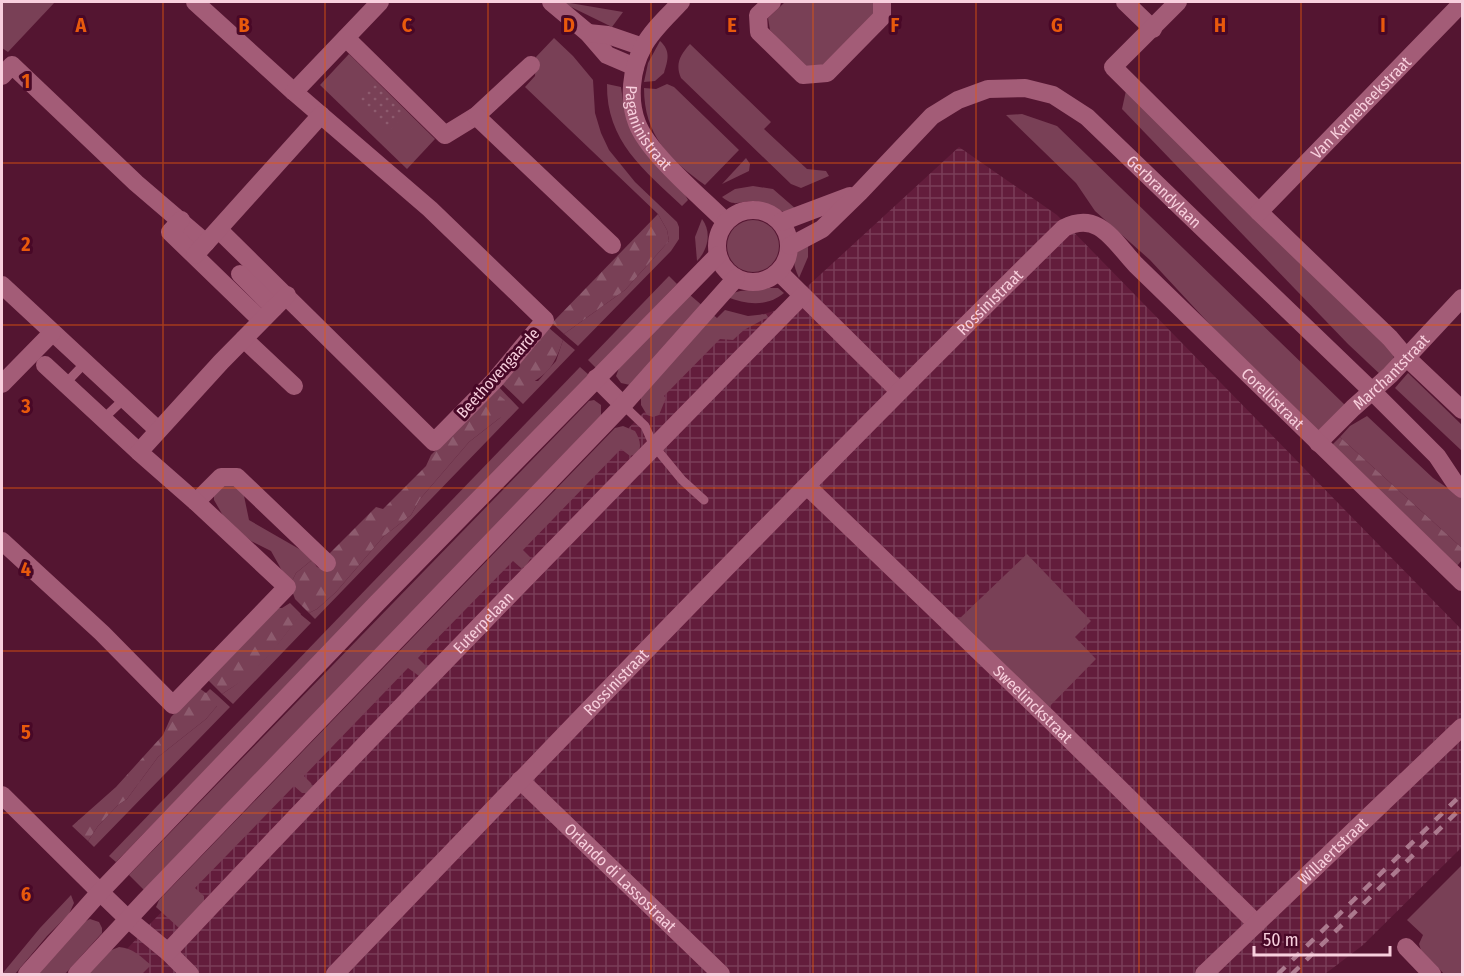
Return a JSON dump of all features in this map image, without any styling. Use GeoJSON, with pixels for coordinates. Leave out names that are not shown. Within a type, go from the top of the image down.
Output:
{"type":"FeatureCollection","features":[{"type":"Feature","properties":{"kind":"street","name":"Beethovengaarde"},"geometry":{"type":"LineString","coordinates":[[2,76],[12,66],[192,239],[252,292],[434,442],[495,380],[545,320],[430,208],[294,92],[195,2]]}},
{"type":"Feature","properties":{"kind":"street"},"geometry":{"type":"LineString","coordinates":[[294,92],[380,2]]}},
{"type":"Feature","properties":{"kind":"street","name":"Paganinistraat"},"geometry":{"type":"LineString","coordinates":[[551,2],[588,33],[608,55],[635,67],[632,98],[637,123],[652,149],[725,222]]}},
{"type":"Feature","properties":{"kind":"street"},"geometry":{"type":"LineString","coordinates":[[635,67],[643,47],[655,30],[681,2]]}},
{"type":"Feature","properties":{"kind":"street"},"geometry":{"type":"LineString","coordinates":[[772,2],[758,15],[759,32],[803,75],[827,73],[882,17],[882,2]]}},
{"type":"Feature","properties":{"kind":"street"},"geometry":{"type":"LineString","coordinates":[[1125,2],[1152,28]]}},
{"type":"Feature","properties":{"kind":"street"},"geometry":{"type":"LineString","coordinates":[[1178,2],[1113,67],[1462,410]]}},
{"type":"Feature","properties":{"kind":"street","name":"Van Karnebeekstraat"},"geometry":{"type":"LineString","coordinates":[[1259,212],[1462,3]]}},
{"type":"Feature","properties":{"kind":"street"},"geometry":{"type":"LineString","coordinates":[[588,33],[608,34],[643,47]]}},
{"type":"Feature","properties":{"kind":"street"},"geometry":{"type":"LineString","coordinates":[[346,38],[445,135],[476,116],[531,65]]}},
{"type":"Feature","properties":{"kind":"street","name":"Gerbrandylaan"},"geometry":{"type":"LineString","coordinates":[[790,246],[822,228],[860,192],[932,116],[958,100],[988,89],[1025,88],[1053,95],[1087,117],[1373,392],[1437,456],[1455,483],[1462,489]]}},
{"type":"Feature","properties":{"kind":"street"},"geometry":{"type":"LineString","coordinates":[[192,239],[219,230],[321,115]]}},
{"type":"Feature","properties":{"kind":"street"},"geometry":{"type":"LineString","coordinates":[[476,116],[612,245]]}},
{"type":"Feature","properties":{"kind":"street","name":"Gerbrandylaan"},"geometry":{"type":"LineString","coordinates":[[781,222],[860,192]]}},
{"type":"Feature","properties":{"kind":"street"},"geometry":{"type":"LineString","coordinates":[[754,209],[764,211],[781,222],[788,233],[790,246],[785,264],[779,272],[769,279],[747,282],[736,278],[722,265],[718,255],[717,238],[725,222],[733,215],[743,210],[754,209]]}},
{"type":"Feature","properties":{"kind":"street","name":"Rossinistraat"},"geometry":{"type":"LineString","coordinates":[[335,975],[520,780],[899,391],[1064,228],[1083,221]]}},
{"type":"Feature","properties":{"kind":"street","name":"Corellistraat"},"geometry":{"type":"LineString","coordinates":[[1083,221],[1102,228],[1136,265],[1462,582]]}},
{"type":"Feature","properties":{"kind":"street","name":"Beethovengaarde"},"geometry":{"type":"LineString","coordinates":[[219,230],[246,268],[252,292],[274,308]]}},
{"type":"Feature","properties":{"kind":"street"},"geometry":{"type":"LineString","coordinates":[[27,975],[100,892],[377,603],[718,255]]}},
{"type":"Feature","properties":{"kind":"street"},"geometry":{"type":"LineString","coordinates":[[779,272],[899,391]]}},
{"type":"Feature","properties":{"kind":"street"},"geometry":{"type":"LineString","coordinates":[[77,975],[128,919],[623,405],[736,278]]}},
{"type":"Feature","properties":{"kind":"street"},"geometry":{"type":"LineString","coordinates":[[2,285],[158,430]]}},
{"type":"Feature","properties":{"kind":"street","name":"Euterpelaan"},"geometry":{"type":"LineString","coordinates":[[168,952],[315,796],[802,296]]}},
{"type":"Feature","properties":{"kind":"street","name":"Marchantstraat"},"geometry":{"type":"LineString","coordinates":[[1318,443],[1353,408],[1373,392],[1462,298]]}},
{"type":"Feature","properties":{"kind":"street"},"geometry":{"type":"LineString","coordinates":[[139,453],[274,308]]}},
{"type":"Feature","properties":{"kind":"street"},"geometry":{"type":"LineString","coordinates":[[2,384],[52,333]]}},
{"type":"Feature","properties":{"kind":"street"},"geometry":{"type":"LineString","coordinates":[[244,339],[294,386]]}},
{"type":"Feature","properties":{"kind":"street"},"geometry":{"type":"LineString","coordinates":[[2,541],[102,633],[173,705],[287,587],[45,365]]}},
{"type":"Feature","properties":{"kind":"street"},"geometry":{"type":"LineString","coordinates":[[596,378],[623,405]]}},
{"type":"Feature","properties":{"kind":"street","name":"Gerbrandylaan"},"geometry":{"type":"LineString","coordinates":[[1437,456],[1462,471]]}},
{"type":"Feature","properties":{"kind":"street"},"geometry":{"type":"LineString","coordinates":[[196,502],[221,477],[237,477],[327,563]]}},
{"type":"Feature","properties":{"kind":"street","name":"Sweelinckstraat"},"geometry":{"type":"LineString","coordinates":[[807,486],[1048,718],[1257,924]]}},
{"type":"Feature","properties":{"kind":"street","name":"Willaertstraat"},"geometry":{"type":"LineString","coordinates":[[1204,975],[1462,727]]}},
{"type":"Feature","properties":{"kind":"street","name":"Orlando di Lassostraat"},"geometry":{"type":"LineString","coordinates":[[520,780],[721,975]]}},
{"type":"Feature","properties":{"kind":"street"},"geometry":{"type":"LineString","coordinates":[[2,795],[128,919],[168,952],[190,975]]}},
{"type":"Feature","properties":{"kind":"street"},"geometry":{"type":"LineString","coordinates":[[1406,947],[1432,975]]}},
{"type":"Feature","properties":{"kind":"lane"},"geometry":{"type":"LineString","coordinates":[[246,268],[252,292]]}},
{"type":"Feature","properties":{"kind":"lane"},"geometry":{"type":"LineString","coordinates":[[65,384],[85,363]]}},
{"type":"Feature","properties":{"kind":"lane"},"geometry":{"type":"LineString","coordinates":[[104,419],[124,399]]}},
{"type":"Feature","properties":{"kind":"lane"},"geometry":{"type":"LineString","coordinates":[[623,405],[645,426],[654,446],[682,480],[704,500]]}},
{"type":"Feature","properties":{"kind":"shaded area"},"geometry":{"type":"Polygon","coordinates":[[[959,147],[1057,215],[1462,630],[1462,847],[1363,945],[1325,974],[104,974],[729,324],[784,308],[959,147]]]}},
{"type":"Feature","properties":{"kind":"green space"},"geometry":{"type":"Polygon","coordinates":[[[2,2],[55,2],[8,52],[2,48],[2,2]]]}},
{"type":"Feature","properties":{"kind":"green space"},"geometry":{"type":"Polygon","coordinates":[[[564,2],[623,12],[612,27],[564,2]]]}},
{"type":"Feature","properties":{"kind":"green space"},"geometry":{"type":"Polygon","coordinates":[[[785,2],[876,2],[873,16],[821,69],[806,68],[770,30],[768,18],[785,2]]]}},
{"type":"Feature","properties":{"kind":"green space"},"geometry":{"type":"Polygon","coordinates":[[[554,38],[593,80],[595,113],[609,150],[635,182],[677,222],[679,227],[679,239],[671,251],[578,346],[564,334],[625,290],[669,241],[667,230],[658,214],[525,87],[535,76],[536,57],[554,38]]]}},
{"type":"Feature","properties":{"kind":"green space"},"geometry":{"type":"Polygon","coordinates":[[[660,41],[667,52],[664,73],[655,81],[644,82],[648,63],[660,41]]]}},
{"type":"Feature","properties":{"kind":"green space"},"geometry":{"type":"Polygon","coordinates":[[[690,44],[771,122],[764,129],[807,169],[826,171],[829,176],[801,188],[791,184],[681,78],[678,68],[680,60],[690,44]]]}},
{"type":"Feature","properties":{"kind":"green space"},"geometry":{"type":"Polygon","coordinates":[[[349,54],[435,139],[407,169],[320,85],[349,54]]]}},
{"type":"Feature","properties":{"kind":"green space"},"geometry":{"type":"Polygon","coordinates":[[[375,82],[406,113],[388,132],[356,101],[375,82]]]}},
{"type":"Feature","properties":{"kind":"green space"},"geometry":{"type":"Polygon","coordinates":[[[607,84],[621,87],[629,123],[684,193],[688,200],[682,206],[641,167],[620,138],[608,104],[607,84]]]}},
{"type":"Feature","properties":{"kind":"green space"},"geometry":{"type":"Polygon","coordinates":[[[667,84],[674,87],[739,150],[705,185],[670,155],[661,144],[648,119],[644,88],[656,89],[667,84]]]}},
{"type":"Feature","properties":{"kind":"green space"},"geometry":{"type":"Polygon","coordinates":[[[1127,86],[1394,354],[1393,363],[1383,377],[1348,344],[1122,109],[1127,86]]]}},
{"type":"Feature","properties":{"kind":"green space"},"geometry":{"type":"Polygon","coordinates":[[[1022,114],[1057,126],[1345,405],[1316,433],[1310,432],[1150,260],[1095,211],[1076,183],[1006,115],[1022,114]]]}},
{"type":"Feature","properties":{"kind":"green space"},"geometry":{"type":"Polygon","coordinates":[[[746,158],[750,164],[749,171],[722,184],[746,158]]]}},
{"type":"Feature","properties":{"kind":"green space"},"geometry":{"type":"Polygon","coordinates":[[[753,186],[773,189],[796,209],[789,213],[758,202],[734,203],[722,197],[735,189],[753,186]]]}},
{"type":"Feature","properties":{"kind":"green space"},"geometry":{"type":"Polygon","coordinates":[[[658,214],[667,230],[669,241],[625,290],[564,334],[552,323],[658,214]]]}},
{"type":"Feature","properties":{"kind":"green space"},"geometry":{"type":"Polygon","coordinates":[[[702,219],[708,235],[704,252],[697,261],[695,237],[702,219]]]}},
{"type":"Feature","properties":{"kind":"green space"},"geometry":{"type":"Polygon","coordinates":[[[748,220],[758,220],[772,227],[779,246],[772,265],[758,272],[748,272],[738,268],[731,261],[727,251],[727,241],[731,231],[738,224],[748,220]]]}},
{"type":"Feature","properties":{"kind":"green space"},"geometry":{"type":"Polygon","coordinates":[[[808,241],[808,257],[799,278],[794,261],[799,250],[808,241]]]}},
{"type":"Feature","properties":{"kind":"green space"},"geometry":{"type":"Polygon","coordinates":[[[669,276],[677,284],[596,368],[588,360],[669,276]]]}},
{"type":"Feature","properties":{"kind":"green space"},"geometry":{"type":"Polygon","coordinates":[[[778,288],[784,293],[764,303],[742,302],[727,297],[742,291],[778,288]]]}},
{"type":"Feature","properties":{"kind":"green space"},"geometry":{"type":"Polygon","coordinates":[[[690,295],[704,307],[630,385],[621,383],[616,376],[619,368],[690,295]]]}},
{"type":"Feature","properties":{"kind":"green space"},"geometry":{"type":"Polygon","coordinates":[[[725,310],[748,316],[766,314],[768,317],[744,330],[733,340],[720,339],[664,396],[666,398],[659,415],[653,417],[647,415],[641,405],[641,397],[712,314],[717,318],[725,310]]]}},
{"type":"Feature","properties":{"kind":"green space"},"geometry":{"type":"Polygon","coordinates":[[[549,328],[563,340],[556,358],[542,376],[519,389],[506,380],[508,374],[549,328]]]}},
{"type":"Feature","properties":{"kind":"green space"},"geometry":{"type":"Polygon","coordinates":[[[563,340],[575,350],[523,404],[498,380],[538,381],[556,361],[563,340]]]}},
{"type":"Feature","properties":{"kind":"green space"},"geometry":{"type":"Polygon","coordinates":[[[580,367],[589,375],[116,862],[109,856],[580,367]]]}},
{"type":"Feature","properties":{"kind":"green space"},"geometry":{"type":"Polygon","coordinates":[[[1408,373],[1462,425],[1462,451],[1395,388],[1408,373]]]}},
{"type":"Feature","properties":{"kind":"green space"},"geometry":{"type":"Polygon","coordinates":[[[495,383],[519,408],[315,619],[309,613],[336,592],[384,536],[411,515],[420,499],[469,442],[501,417],[447,439],[495,383]]]}},
{"type":"Feature","properties":{"kind":"green space"},"geometry":{"type":"Polygon","coordinates":[[[496,393],[505,400],[501,417],[469,442],[420,499],[411,515],[384,536],[336,592],[309,613],[295,599],[290,585],[296,573],[312,560],[317,567],[325,570],[328,555],[376,507],[383,509],[426,466],[431,455],[496,393]]]}},
{"type":"Feature","properties":{"kind":"green space"},"geometry":{"type":"Polygon","coordinates":[[[594,400],[601,405],[601,416],[144,890],[129,875],[589,401],[594,400]]]}},
{"type":"Feature","properties":{"kind":"green space"},"geometry":{"type":"Polygon","coordinates":[[[1367,416],[1433,478],[1462,498],[1462,548],[1340,437],[1350,426],[1367,416]]]}},
{"type":"Feature","properties":{"kind":"green space"},"geometry":{"type":"Polygon","coordinates":[[[623,426],[635,431],[640,442],[638,453],[630,456],[621,449],[523,550],[531,558],[525,567],[521,568],[513,561],[418,658],[426,666],[426,672],[419,676],[408,668],[304,776],[313,788],[308,793],[302,793],[294,786],[195,888],[204,896],[204,901],[179,928],[156,907],[159,900],[615,428],[623,426]]]}},
{"type":"Feature","properties":{"kind":"green space"},"geometry":{"type":"Polygon","coordinates":[[[1340,437],[1462,548],[1462,560],[1452,572],[1331,446],[1340,437]]]}},
{"type":"Feature","properties":{"kind":"green space"},"geometry":{"type":"Polygon","coordinates":[[[232,484],[243,491],[249,520],[301,550],[312,560],[296,573],[290,585],[271,551],[251,541],[225,519],[214,500],[214,495],[221,486],[232,484]]]}},
{"type":"Feature","properties":{"kind":"green space"},"geometry":{"type":"Polygon","coordinates":[[[1027,554],[1091,621],[1075,637],[1096,659],[1047,709],[958,620],[1027,554]]]}},
{"type":"Feature","properties":{"kind":"green space"},"geometry":{"type":"Polygon","coordinates":[[[290,603],[301,614],[273,651],[248,677],[222,694],[204,676],[276,608],[282,608],[290,603]]]}},
{"type":"Feature","properties":{"kind":"green space"},"geometry":{"type":"Polygon","coordinates":[[[300,614],[311,623],[233,704],[222,694],[266,658],[300,614]]]}},
{"type":"Feature","properties":{"kind":"green space"},"geometry":{"type":"Polygon","coordinates":[[[199,688],[206,693],[210,689],[217,695],[217,706],[206,719],[158,757],[127,799],[98,826],[88,841],[72,826],[116,787],[163,735],[171,717],[199,688]]]}},
{"type":"Feature","properties":{"kind":"green space"},"geometry":{"type":"Polygon","coordinates":[[[217,695],[230,707],[94,847],[88,841],[98,826],[127,799],[158,757],[206,719],[217,706],[217,695]]]}},
{"type":"Feature","properties":{"kind":"green space"},"geometry":{"type":"Polygon","coordinates":[[[1462,865],[1462,974],[1444,974],[1421,950],[1419,944],[1423,935],[1407,920],[1462,865]]]}},
{"type":"Feature","properties":{"kind":"green space"},"geometry":{"type":"Polygon","coordinates":[[[71,895],[74,903],[69,914],[15,974],[2,974],[40,928],[71,895]]]}},
{"type":"Feature","properties":{"kind":"green space"},"geometry":{"type":"Polygon","coordinates":[[[90,919],[99,922],[102,933],[65,974],[38,974],[84,922],[90,919]]]}},
{"type":"Feature","properties":{"kind":"green space"},"geometry":{"type":"Polygon","coordinates":[[[119,947],[132,951],[151,965],[142,974],[88,974],[109,951],[119,947]]]}},
{"type":"Feature","properties":{"kind":"railway"},"geometry":{"type":"LineString","coordinates":[[1278,974],[1462,794]]}},
{"type":"Feature","properties":{"kind":"railway"},"geometry":{"type":"LineString","coordinates":[[1292,974],[1462,807]]}}]}
